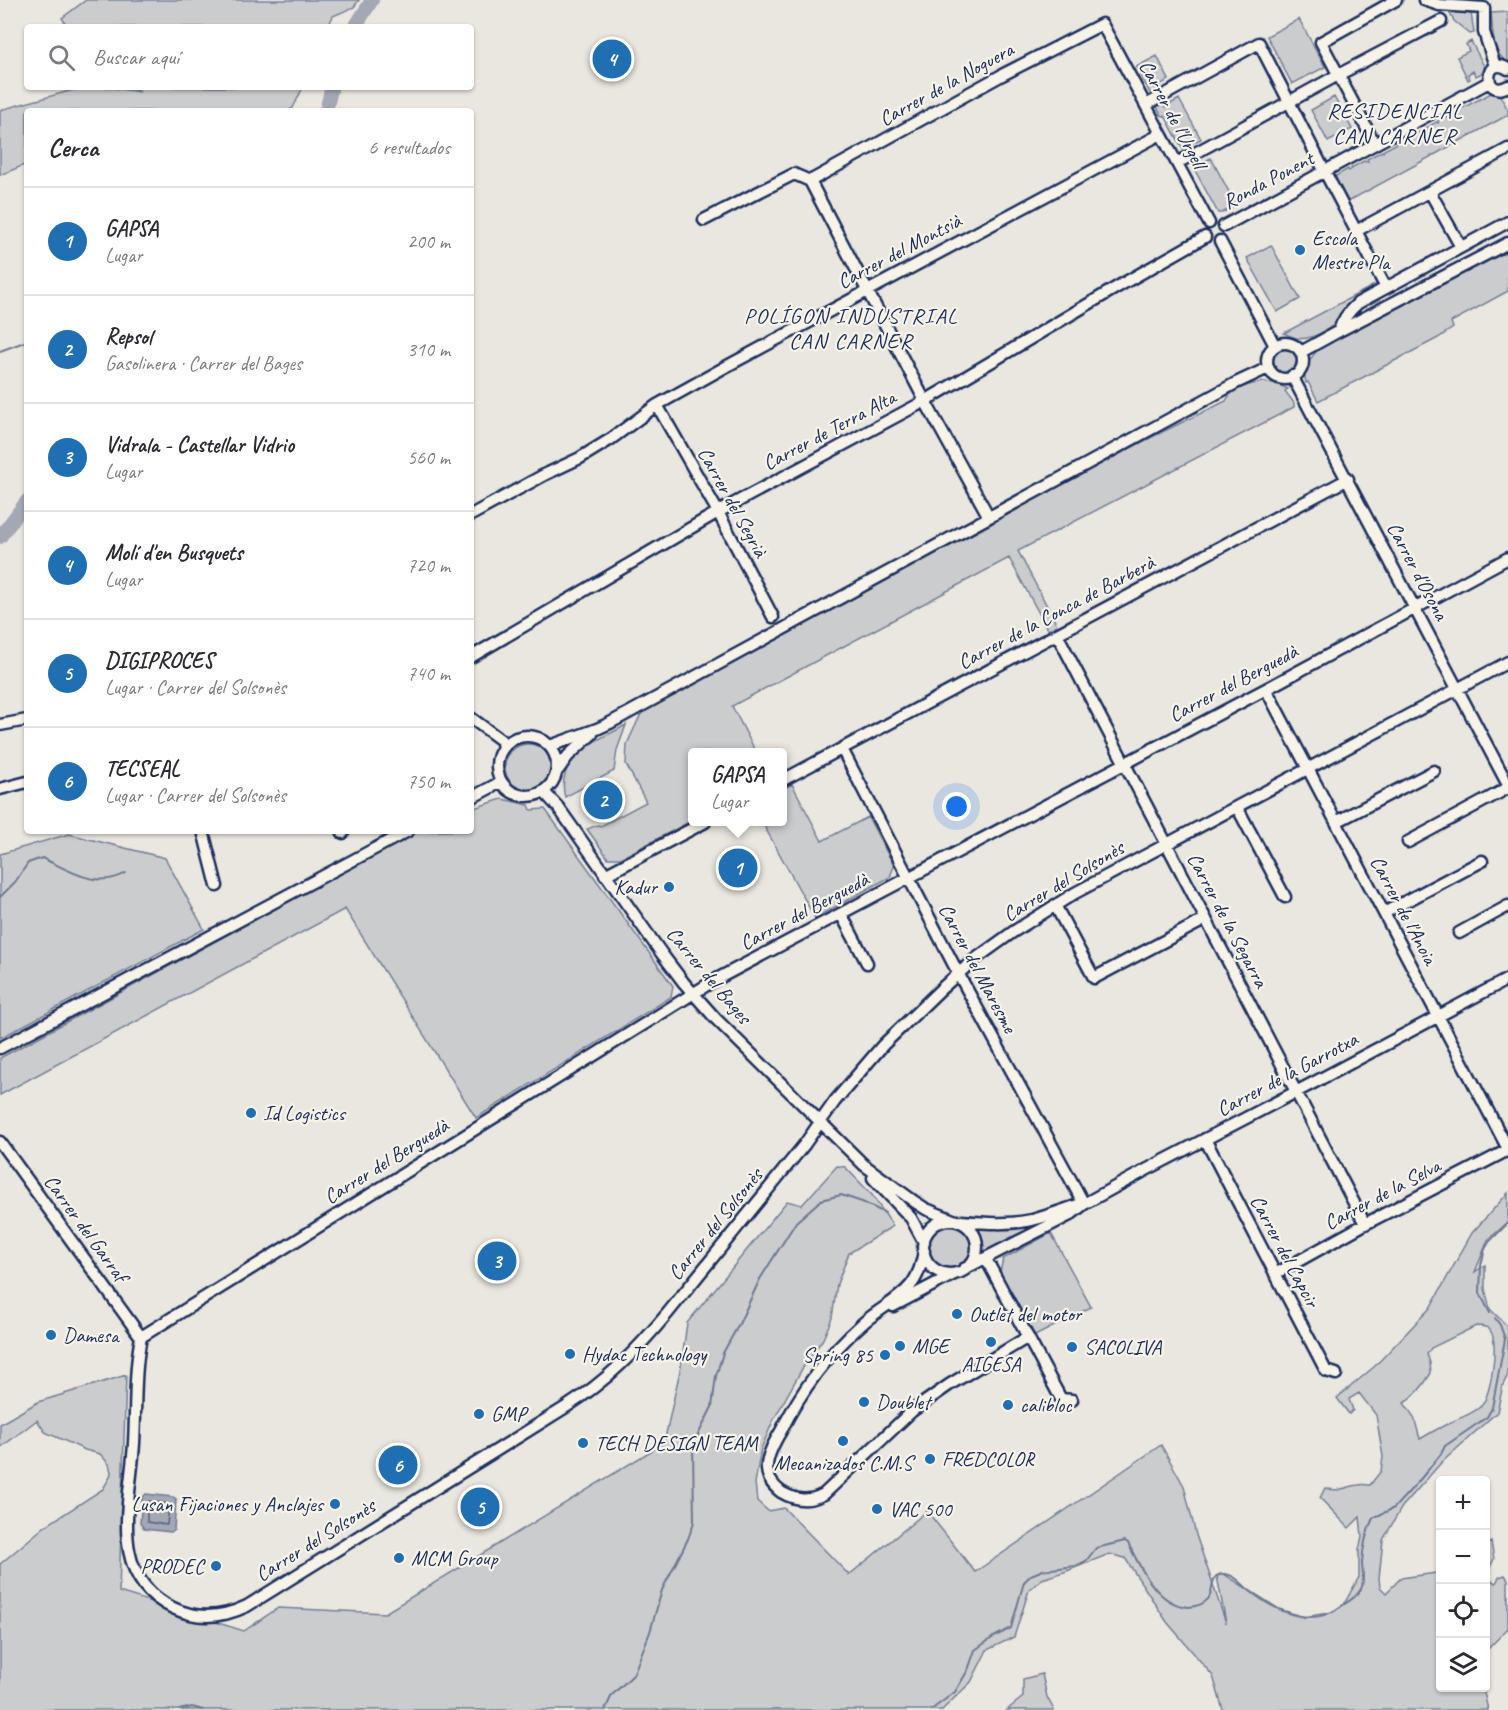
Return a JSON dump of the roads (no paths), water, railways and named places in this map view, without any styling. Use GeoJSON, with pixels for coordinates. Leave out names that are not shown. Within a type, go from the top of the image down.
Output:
{"type":"FeatureCollection","features":[{"type":"Feature","properties":{"kind":"street"},"geometry":{"type":"LineString","coordinates":[[1375,144],[1321,42],[1396,0]]}},
{"type":"Feature","properties":{"kind":"street"},"geometry":{"type":"LineString","coordinates":[[1424,0],[1439,5],[1484,8],[1484,32],[1496,66]]}},
{"type":"Feature","properties":{"kind":"street"},"geometry":{"type":"LineString","coordinates":[[1177,163],[1441,21]]}},
{"type":"Feature","properties":{"kind":"street","name":"Carrer de l'Urgell"},"geometry":{"type":"LineString","coordinates":[[1102,24],[1209,223]]}},
{"type":"Feature","properties":{"kind":"street","name":"Carrer de la Noguera"},"geometry":{"type":"LineString","coordinates":[[810,181],[1002,75],[1102,24]]}},
{"type":"Feature","properties":{"kind":"street"},"geometry":{"type":"LineString","coordinates":[[1146,105],[1259,43],[1386,288]]}},
{"type":"Feature","properties":{"kind":"street"},"geometry":{"type":"LineString","coordinates":[[1507,88],[1495,88],[1489,82],[1490,71],[1496,66],[1508,69]]}},
{"type":"Feature","properties":{"kind":"street","name":"Ronda Ponent"},"geometry":{"type":"LineString","coordinates":[[1224,226],[1489,82]]}},
{"type":"Feature","properties":{"kind":"street","name":"Carrer del Montsià"},"geometry":{"type":"LineString","coordinates":[[474,512],[580,458],[611,439],[657,405],[867,290],[1161,134]]}},
{"type":"Feature","properties":{"kind":"street"},"geometry":{"type":"LineString","coordinates":[[1356,231],[1508,149]]}},
{"type":"Feature","properties":{"kind":"street"},"geometry":{"type":"LineString","coordinates":[[704,220],[794,174],[810,181],[925,401],[989,517]]}},
{"type":"Feature","properties":{"kind":"street"},"geometry":{"type":"LineString","coordinates":[[1430,192],[1461,247]]}},
{"type":"Feature","properties":{"kind":"street"},"geometry":{"type":"LineString","coordinates":[[1216,221],[1224,226],[1225,233],[1220,241],[1212,242],[1205,237],[1204,228],[1209,223],[1216,221]]}},
{"type":"Feature","properties":{"kind":"street"},"geometry":{"type":"LineString","coordinates":[[1339,331],[1352,308],[1366,298],[1508,222]]}},
{"type":"Feature","properties":{"kind":"street","name":"Carrer de Terra Alta"},"geometry":{"type":"LineString","coordinates":[[474,655],[718,512],[925,401],[1205,237]]}},
{"type":"Feature","properties":{"kind":"street"},"geometry":{"type":"LineString","coordinates":[[1220,241],[1275,346]]}},
{"type":"Feature","properties":{"kind":"street"},"geometry":{"type":"LineString","coordinates":[[1301,352],[1508,243]]}},
{"type":"Feature","properties":{"kind":"street"},"geometry":{"type":"LineString","coordinates":[[1289,343],[1301,352],[1300,369],[1292,376],[1283,378],[1277,376],[1268,368],[1268,354],[1275,346],[1289,343]]}},
{"type":"Feature","properties":{"kind":"street"},"geometry":{"type":"LineString","coordinates":[[550,746],[597,729],[1226,388],[1268,368]]}},
{"type":"Feature","properties":{"kind":"street","name":"Carrer d'Osona"},"geometry":{"type":"LineString","coordinates":[[1292,376],[1508,786]]}},
{"type":"Feature","properties":{"kind":"street","name":"Carrer del Segrià"},"geometry":{"type":"LineString","coordinates":[[657,405],[718,512],[773,618]]}},
{"type":"Feature","properties":{"kind":"street","name":"Carrer de la Conca de Barberà"},"geometry":{"type":"LineString","coordinates":[[787,778],[1348,479]]}},
{"type":"Feature","properties":{"kind":"street","name":"Carrer del Berguedà"},"geometry":{"type":"LineString","coordinates":[[141,1337],[693,993],[1508,558]]}},
{"type":"Feature","properties":{"kind":"street","name":"Carrer de la Segarra"},"geometry":{"type":"LineString","coordinates":[[1057,633],[1365,1224]]}},
{"type":"Feature","properties":{"kind":"street","name":"Carrer del Solsonès"},"geometry":{"type":"LineString","coordinates":[[141,1337],[137,1363],[133,1461],[126,1529],[132,1562],[149,1591],[169,1606],[203,1617],[232,1613],[247,1606],[576,1401],[619,1367],[660,1323],[883,1045],[958,973],[1013,932],[1075,893],[1508,662]]}},
{"type":"Feature","properties":{"kind":"street","name":"Carrer de l'Anoia"},"geometry":{"type":"LineString","coordinates":[[1266,689],[1508,1149]]}},
{"type":"Feature","properties":{"kind":"street"},"geometry":{"type":"LineString","coordinates":[[0,724],[24,720]]}},
{"type":"Feature","properties":{"kind":"street"},"geometry":{"type":"LineString","coordinates":[[474,720],[501,740],[503,747]]}},
{"type":"Feature","properties":{"kind":"street"},"geometry":{"type":"LineString","coordinates":[[557,771],[568,756],[597,729]]}},
{"type":"Feature","properties":{"kind":"street"},"geometry":{"type":"LineString","coordinates":[[526,736],[543,740],[550,746],[557,762],[557,771],[555,779],[544,792],[525,797],[507,789],[497,773],[499,755],[503,747],[518,737],[526,736]]}},
{"type":"Feature","properties":{"kind":"street","name":"Carrer del Maresme"},"geometry":{"type":"LineString","coordinates":[[842,748],[958,973],[1084,1204]]}},
{"type":"Feature","properties":{"kind":"street"},"geometry":{"type":"LineString","coordinates":[[1336,822],[1434,771]]}},
{"type":"Feature","properties":{"kind":"street"},"geometry":{"type":"LineString","coordinates":[[474,796],[501,782]]}},
{"type":"Feature","properties":{"kind":"street"},"geometry":{"type":"LineString","coordinates":[[0,789],[24,783]]}},
{"type":"Feature","properties":{"kind":"street"},"geometry":{"type":"LineString","coordinates":[[1408,842],[1508,786]]}},
{"type":"Feature","properties":{"kind":"street","name":"Carrer del Bages"},"geometry":{"type":"LineString","coordinates":[[544,792],[558,807],[662,954],[716,1019],[864,1165],[926,1209],[956,1220]]}},
{"type":"Feature","properties":{"kind":"street"},"geometry":{"type":"LineString","coordinates":[[1237,807],[1285,897]]}},
{"type":"Feature","properties":{"kind":"street"},"geometry":{"type":"LineString","coordinates":[[605,874],[697,826]]}},
{"type":"Feature","properties":{"kind":"street"},"geometry":{"type":"LineString","coordinates":[[203,834],[217,886]]}},
{"type":"Feature","properties":{"kind":"street"},"geometry":{"type":"LineString","coordinates":[[0,1048],[402,834]]}},
{"type":"Feature","properties":{"kind":"street"},"geometry":{"type":"LineString","coordinates":[[1384,913],[1482,861]]}},
{"type":"Feature","properties":{"kind":"street"},"geometry":{"type":"LineString","coordinates":[[1055,905],[1094,978],[1206,919]]}},
{"type":"Feature","properties":{"kind":"street"},"geometry":{"type":"LineString","coordinates":[[1458,933],[1508,906]]}},
{"type":"Feature","properties":{"kind":"street"},"geometry":{"type":"LineString","coordinates":[[841,914],[867,963]]}},
{"type":"Feature","properties":{"kind":"street","name":"Carrer de la Garrotxa"},"geometry":{"type":"LineString","coordinates":[[876,1313],[902,1303],[1070,1215],[1084,1204],[1204,1139],[1508,979]]}},
{"type":"Feature","properties":{"kind":"street","name":"Carrer del Capcir"},"geometry":{"type":"LineString","coordinates":[[1204,1139],[1326,1371],[1336,1374]]}},
{"type":"Feature","properties":{"kind":"street","name":"Carrer del Garraf"},"geometry":{"type":"LineString","coordinates":[[0,1142],[141,1337]]}},
{"type":"Feature","properties":{"kind":"street","name":"Carrer de la Selva"},"geometry":{"type":"LineString","coordinates":[[1275,1274],[1508,1149]]}},
{"type":"Feature","properties":{"kind":"street","name":"Carrer del Bages"},"geometry":{"type":"LineString","coordinates":[[864,1165],[873,1178],[911,1218],[924,1246]]}},
{"type":"Feature","properties":{"kind":"street","name":"Carrer de la Garrotxa"},"geometry":{"type":"LineString","coordinates":[[956,1220],[999,1224],[1016,1222],[1084,1204]]}},
{"type":"Feature","properties":{"kind":"street"},"geometry":{"type":"LineString","coordinates":[[946,1220],[956,1220],[971,1230],[977,1243],[974,1258],[961,1271],[943,1272],[936,1269],[926,1258],[924,1246],[929,1230],[934,1225],[946,1220]]}},
{"type":"Feature","properties":{"kind":"street","name":"Carrer de la Garrotxa"},"geometry":{"type":"LineString","coordinates":[[924,1246],[922,1264],[913,1282],[899,1297],[842,1342],[795,1402],[767,1465],[768,1477],[772,1484],[795,1499],[810,1500],[824,1494],[912,1411],[949,1385],[1028,1337]]}},
{"type":"Feature","properties":{"kind":"street"},"geometry":{"type":"LineString","coordinates":[[986,1259],[1061,1399],[1072,1400]]}},
{"type":"Feature","properties":{"kind":"water"},"geometry":{"type":"Polygon","coordinates":[[[146,1494],[176,1499],[174,1530],[171,1532],[144,1529],[140,1523],[142,1498],[146,1494]]]}},
{"type":"Feature","properties":{"kind":"waterway"},"geometry":{"type":"LineString","coordinates":[[357,24],[372,0]]}},
{"type":"Feature","properties":{"kind":"waterway"},"geometry":{"type":"LineString","coordinates":[[327,108],[331,90]]}},
{"type":"Feature","properties":{"kind":"waterway"},"geometry":{"type":"LineString","coordinates":[[0,351],[24,342]]}},
{"type":"Feature","properties":{"kind":"waterway"},"geometry":{"type":"LineString","coordinates":[[0,537],[24,505]]}},
{"type":"Feature","properties":{"kind":"waterway"},"geometry":{"type":"LineString","coordinates":[[0,897],[15,882],[28,863],[42,858],[73,873],[93,879],[104,880],[126,873]]}},
{"type":"Feature","properties":{"kind":"waterway"},"geometry":{"type":"LineString","coordinates":[[605,1710],[612,1695],[633,1675],[650,1632],[662,1590],[688,1539],[694,1522],[693,1445],[712,1407],[716,1376],[723,1353],[760,1279],[796,1222],[821,1200],[841,1195],[885,1213]]}},
{"type":"Feature","properties":{"kind":"waterway"},"geometry":{"type":"LineString","coordinates":[[1490,1313],[1480,1293],[1481,1265],[1489,1242],[1508,1223]]}},
{"type":"Feature","properties":{"kind":"waterway"},"geometry":{"type":"LineString","coordinates":[[931,1710],[955,1692],[968,1670],[975,1650],[1011,1628],[1024,1582],[1031,1575],[1043,1570],[1076,1566],[1086,1561],[1096,1548],[1125,1541],[1128,1543],[1151,1583],[1167,1600],[1177,1605],[1188,1607],[1206,1601],[1210,1596],[1214,1580],[1223,1574],[1234,1577],[1250,1591],[1280,1610],[1303,1617],[1326,1614],[1350,1600],[1362,1586],[1363,1551],[1373,1518],[1394,1508],[1418,1482],[1445,1446],[1487,1417],[1492,1408],[1505,1339],[1495,1318]]}},
{"type":"Feature","properties":{"kind":"waterway"},"geometry":{"type":"LineString","coordinates":[[179,1710],[192,1707],[203,1710]]}},
{"type":"Feature","properties":{"kind":"place","name":"Molí d'en Busquets"},"geometry":{"type":"Point","coordinates":[612,59]}},
{"type":"Feature","properties":{"kind":"place","name":"Escola Mestre Pla"},"geometry":{"type":"Point","coordinates":[1300,250]}},
{"type":"Feature","properties":{"kind":"place","name":"Repsol"},"geometry":{"type":"Point","coordinates":[603,800]}},
{"type":"Feature","properties":{"kind":"place","name":"GAPSA"},"geometry":{"type":"Point","coordinates":[738,868]}},
{"type":"Feature","properties":{"kind":"place","name":"Kadur"},"geometry":{"type":"Point","coordinates":[669,887]}},
{"type":"Feature","properties":{"kind":"place","name":"Id Logistics"},"geometry":{"type":"Point","coordinates":[251,1113]}},
{"type":"Feature","properties":{"kind":"place","name":"Vidrala - Castellar Vidrio"},"geometry":{"type":"Point","coordinates":[497,1261]}},
{"type":"Feature","properties":{"kind":"place","name":"Outlet del motor"},"geometry":{"type":"Point","coordinates":[957,1314]}},
{"type":"Feature","properties":{"kind":"place","name":"Damesa"},"geometry":{"type":"Point","coordinates":[51,1335]}},
{"type":"Feature","properties":{"kind":"place","name":"AIGESA"},"geometry":{"type":"Point","coordinates":[991,1342]}},
{"type":"Feature","properties":{"kind":"place","name":"MGE"},"geometry":{"type":"Point","coordinates":[900,1346]}},
{"type":"Feature","properties":{"kind":"place","name":"SACOLIVA"},"geometry":{"type":"Point","coordinates":[1072,1347]}},
{"type":"Feature","properties":{"kind":"place","name":"Hydac Technology"},"geometry":{"type":"Point","coordinates":[570,1354]}},
{"type":"Feature","properties":{"kind":"place","name":"Spring 85"},"geometry":{"type":"Point","coordinates":[885,1355]}},
{"type":"Feature","properties":{"kind":"place","name":"Doublet"},"geometry":{"type":"Point","coordinates":[864,1402]}},
{"type":"Feature","properties":{"kind":"place","name":"calibloc"},"geometry":{"type":"Point","coordinates":[1008,1405]}},
{"type":"Feature","properties":{"kind":"place","name":"GMP"},"geometry":{"type":"Point","coordinates":[479,1414]}},
{"type":"Feature","properties":{"kind":"place","name":"Mecanizados C.M.S"},"geometry":{"type":"Point","coordinates":[843,1441]}},
{"type":"Feature","properties":{"kind":"place","name":"TECH DESIGN TEAM"},"geometry":{"type":"Point","coordinates":[583,1443]}},
{"type":"Feature","properties":{"kind":"place","name":"FREDCOLOR"},"geometry":{"type":"Point","coordinates":[930,1459]}},
{"type":"Feature","properties":{"kind":"place","name":"TECSEAL"},"geometry":{"type":"Point","coordinates":[398,1465]}},
{"type":"Feature","properties":{"kind":"place","name":"Lusan Fijaciones y Anclajes"},"geometry":{"type":"Point","coordinates":[335,1504]}},
{"type":"Feature","properties":{"kind":"place","name":"DIGIPROCES"},"geometry":{"type":"Point","coordinates":[480,1507]}},
{"type":"Feature","properties":{"kind":"place","name":"VAC 500"},"geometry":{"type":"Point","coordinates":[877,1509]}},
{"type":"Feature","properties":{"kind":"place","name":"MCM Group"},"geometry":{"type":"Point","coordinates":[399,1558]}},
{"type":"Feature","properties":{"kind":"place","name":"PRODEC"},"geometry":{"type":"Point","coordinates":[216,1566]}},
{"type":"Feature","properties":{"kind":"district","name":"RESIDENCIAL CAN CARNER"},"geometry":{"type":"Point","coordinates":[1395,122]}},
{"type":"Feature","properties":{"kind":"district","name":"POLÍGON INDUSTRIAL CAN CARNER"},"geometry":{"type":"Point","coordinates":[851,328]}}]}
